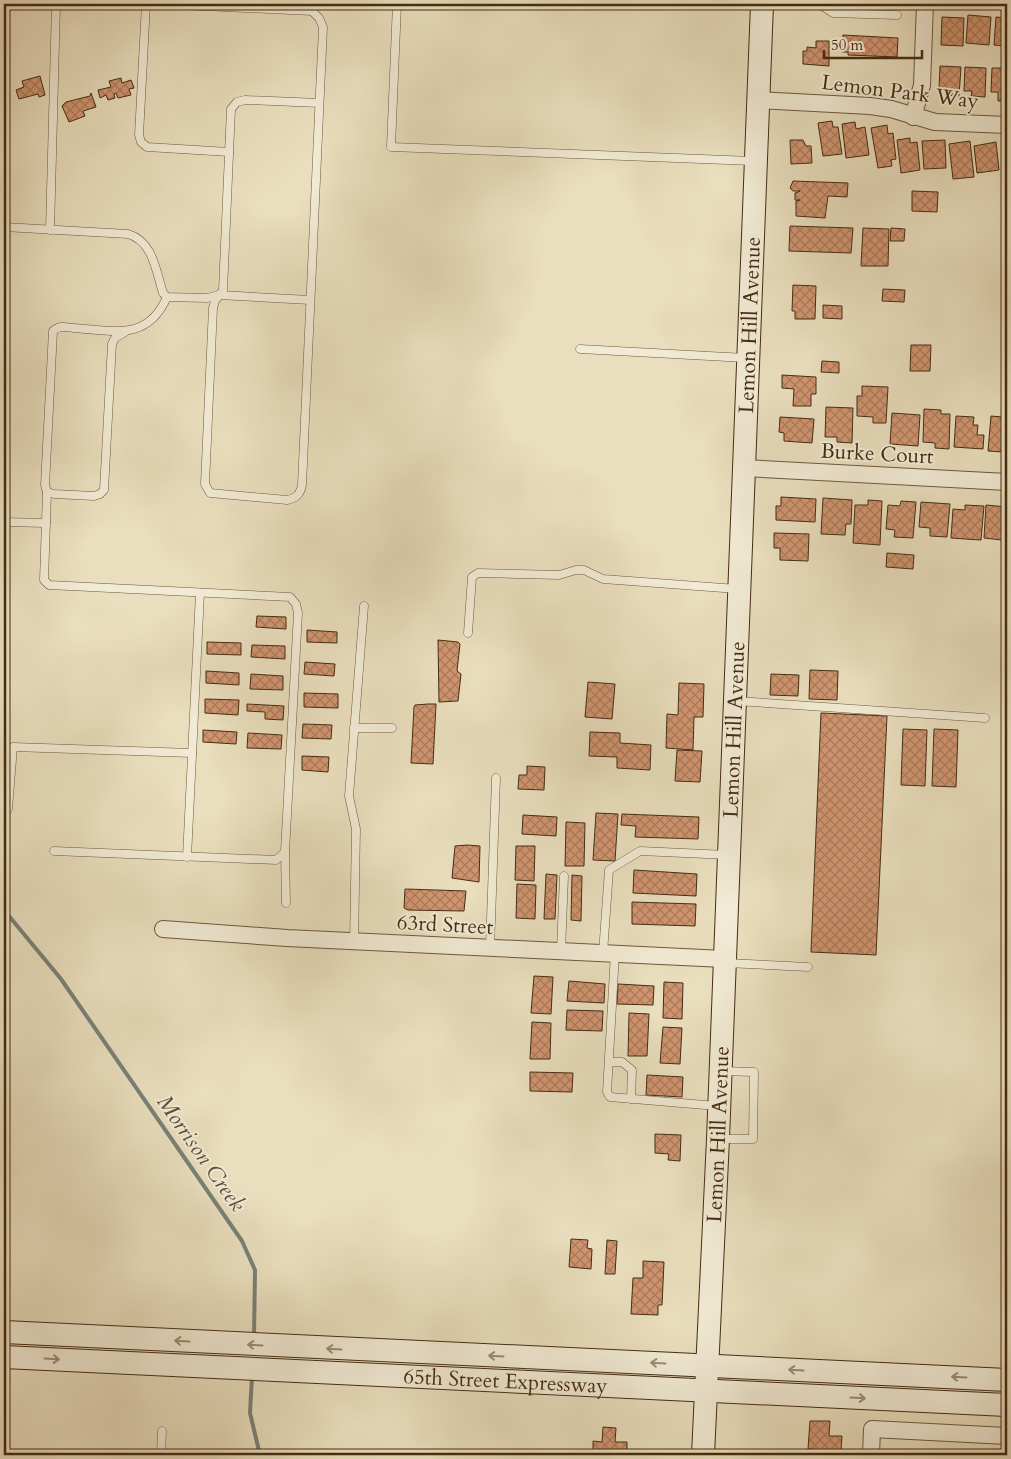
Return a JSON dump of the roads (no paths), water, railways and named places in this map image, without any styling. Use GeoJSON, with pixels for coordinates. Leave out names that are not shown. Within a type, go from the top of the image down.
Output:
{"type":"FeatureCollection","features":[{"type":"Feature","properties":{"kind":"main road","name":"Lemon Hill Avenue"},"geometry":{"type":"LineString","coordinates":[[702,1455],[718,1138],[762,4]]}},
{"type":"Feature","properties":{"kind":"main road","name":"65th Street Expressway"},"geometry":{"type":"LineString","coordinates":[[4,1332],[1007,1380]]}},
{"type":"Feature","properties":{"kind":"main road","name":"65th Street Expressway"},"geometry":{"type":"LineString","coordinates":[[4,1357],[1007,1406]]}},
{"type":"Feature","properties":{"kind":"street"},"geometry":{"type":"LineString","coordinates":[[913,117],[922,85],[925,4]]}},
{"type":"Feature","properties":{"kind":"street","name":"Lemon Park Way"},"geometry":{"type":"LineString","coordinates":[[758,100],[870,106],[891,109],[935,122],[1007,126]]}},
{"type":"Feature","properties":{"kind":"street","name":"Burke Court"},"geometry":{"type":"LineString","coordinates":[[744,468],[1007,482]]}},
{"type":"Feature","properties":{"kind":"street","name":"63rd Street"},"geometry":{"type":"LineString","coordinates":[[163,929],[354,942],[609,953],[724,961]]}},
{"type":"Feature","properties":{"kind":"street"},"geometry":{"type":"LineString","coordinates":[[871,1455],[872,1429],[1007,1436]]}},
{"type":"Feature","properties":{"kind":"lane"},"geometry":{"type":"LineString","coordinates":[[50,230],[56,4]]}},
{"type":"Feature","properties":{"kind":"lane"},"geometry":{"type":"LineString","coordinates":[[146,4],[139,135],[141,142],[147,146],[229,152]]}},
{"type":"Feature","properties":{"kind":"lane"},"geometry":{"type":"LineString","coordinates":[[160,4],[312,11],[319,18],[323,27],[320,103],[302,485],[300,493],[294,498],[287,500],[215,495],[206,489],[213,308],[223,290],[231,109],[236,102],[245,100],[320,103]]}},
{"type":"Feature","properties":{"kind":"lane"},"geometry":{"type":"LineString","coordinates":[[397,4],[391,147],[756,161]]}},
{"type":"Feature","properties":{"kind":"lane"},"geometry":{"type":"LineString","coordinates":[[819,4],[832,13],[897,15]]}},
{"type":"Feature","properties":{"kind":"lane"},"geometry":{"type":"LineString","coordinates":[[4,227],[128,234],[138,237],[146,244],[163,293],[167,297],[208,298],[219,296],[310,300]]}},
{"type":"Feature","properties":{"kind":"lane"},"geometry":{"type":"LineString","coordinates":[[47,492],[94,496],[104,490],[112,344],[115,338],[153,318],[162,308],[167,297]]}},
{"type":"Feature","properties":{"kind":"lane"},"geometry":{"type":"LineString","coordinates":[[125,332],[62,326],[53,331],[45,485],[47,492],[44,580],[49,585],[290,597],[296,604],[298,613],[285,852],[286,903]]}},
{"type":"Feature","properties":{"kind":"lane"},"geometry":{"type":"LineString","coordinates":[[580,349],[748,358]]}},
{"type":"Feature","properties":{"kind":"lane"},"geometry":{"type":"LineString","coordinates":[[4,522],[46,523]]}},
{"type":"Feature","properties":{"kind":"lane"},"geometry":{"type":"LineString","coordinates":[[468,633],[472,577],[478,573],[559,576],[576,570],[584,570],[602,579],[739,589]]}},
{"type":"Feature","properties":{"kind":"lane"},"geometry":{"type":"LineString","coordinates":[[187,857],[200,593]]}},
{"type":"Feature","properties":{"kind":"lane"},"geometry":{"type":"LineString","coordinates":[[354,942],[356,829],[349,796],[364,606]]}},
{"type":"Feature","properties":{"kind":"lane"},"geometry":{"type":"LineString","coordinates":[[735,701],[985,718]]}},
{"type":"Feature","properties":{"kind":"lane"},"geometry":{"type":"LineString","coordinates":[[354,728],[392,728]]}},
{"type":"Feature","properties":{"kind":"lane"},"geometry":{"type":"LineString","coordinates":[[8,809],[13,747],[192,753]]}},
{"type":"Feature","properties":{"kind":"lane"},"geometry":{"type":"LineString","coordinates":[[490,948],[496,778]]}},
{"type":"Feature","properties":{"kind":"lane"},"geometry":{"type":"LineString","coordinates":[[54,851],[276,860],[285,852]]}},
{"type":"Feature","properties":{"kind":"lane"},"geometry":{"type":"LineString","coordinates":[[719,1106],[610,1097],[607,1092],[609,1062],[609,870],[640,851],[728,855]]}},
{"type":"Feature","properties":{"kind":"lane"},"geometry":{"type":"LineString","coordinates":[[561,951],[564,876]]}},
{"type":"Feature","properties":{"kind":"lane"},"geometry":{"type":"LineString","coordinates":[[724,961],[808,967]]}},
{"type":"Feature","properties":{"kind":"lane"},"geometry":{"type":"LineString","coordinates":[[609,1062],[622,1062],[632,1070],[631,1099]]}},
{"type":"Feature","properties":{"kind":"lane"},"geometry":{"type":"LineString","coordinates":[[718,1138],[753,1139],[754,1072],[720,1071]]}},
{"type":"Feature","properties":{"kind":"lane"},"geometry":{"type":"LineString","coordinates":[[160,1455],[162,1431]]}},
{"type":"Feature","properties":{"kind":"waterway","name":"Morrison Creek"},"geometry":{"type":"LineString","coordinates":[[4,910],[61,979],[242,1241],[255,1270],[254,1337]]}},
{"type":"Feature","properties":{"kind":"waterway","name":"Morrison Creek"},"geometry":{"type":"LineString","coordinates":[[252,1376],[250,1413],[260,1455]]}}]}
